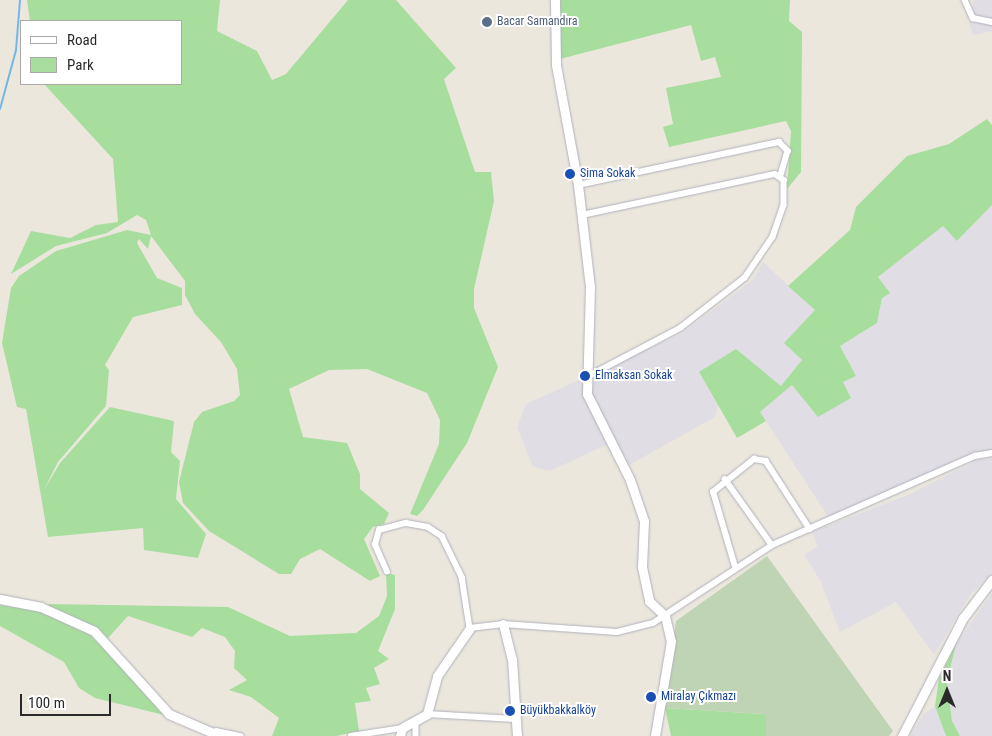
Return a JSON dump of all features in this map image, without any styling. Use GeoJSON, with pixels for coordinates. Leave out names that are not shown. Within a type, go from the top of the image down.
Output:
{"type":"FeatureCollection","features":[{"type":"Feature","properties":{"kind":"street"},"geometry":{"type":"LineString","coordinates":[[555,0],[556,65],[578,185],[590,287],[586,394],[630,480],[644,521],[642,567],[649,601],[665,616],[671,642],[655,736]]}},
{"type":"Feature","properties":{"kind":"street"},"geometry":{"type":"LineString","coordinates":[[965,0],[973,18],[992,22]]}},
{"type":"Feature","properties":{"kind":"street"},"geometry":{"type":"LineString","coordinates":[[578,185],[779,142],[788,151],[781,176],[785,197],[780,219],[768,246],[745,278],[681,328],[586,378]]}},
{"type":"Feature","properties":{"kind":"street"},"geometry":{"type":"LineString","coordinates":[[582,215],[781,176]]}},
{"type":"Feature","properties":{"kind":"street"},"geometry":{"type":"LineString","coordinates":[[470,628],[503,624],[617,632],[665,616],[735,567],[772,545],[975,456],[992,453]]}},
{"type":"Feature","properties":{"kind":"street"},"geometry":{"type":"LineString","coordinates":[[735,567],[713,494],[715,485],[754,459],[766,461],[810,529]]}},
{"type":"Feature","properties":{"kind":"street"},"geometry":{"type":"LineString","coordinates":[[725,478],[772,545]]}},
{"type":"Feature","properties":{"kind":"street"},"geometry":{"type":"LineString","coordinates":[[387,572],[375,545],[380,530],[406,523],[428,527],[442,536],[462,577],[470,628],[437,676],[428,714]]}},
{"type":"Feature","properties":{"kind":"street"},"geometry":{"type":"LineString","coordinates":[[902,736],[963,618],[992,580]]}},
{"type":"Feature","properties":{"kind":"street"},"geometry":{"type":"LineString","coordinates":[[0,599],[41,607],[94,631],[169,714],[220,736]]}},
{"type":"Feature","properties":{"kind":"street"},"geometry":{"type":"LineString","coordinates":[[503,624],[512,659],[517,736]]}},
{"type":"Feature","properties":{"kind":"street"},"geometry":{"type":"LineString","coordinates":[[351,736],[401,732],[428,714],[515,719]]}},
{"type":"Feature","properties":{"kind":"street"},"geometry":{"type":"LineString","coordinates":[[416,722],[416,736]]}},
{"type":"Feature","properties":{"kind":"street"},"geometry":{"type":"LineString","coordinates":[[204,728],[240,736]]}},
{"type":"Feature","properties":{"kind":"shaded area"},"geometry":{"type":"Polygon","coordinates":[[[974,0],[992,0],[992,31],[973,35],[969,23],[974,0]]]}},
{"type":"Feature","properties":{"kind":"shaded area"},"geometry":{"type":"Polygon","coordinates":[[[992,205],[992,451],[975,453],[829,518],[760,412],[792,384],[851,398],[843,382],[856,376],[840,346],[877,323],[882,298],[878,277],[943,226],[958,241],[992,205]]]}},
{"type":"Feature","properties":{"kind":"shaded area"},"geometry":{"type":"Polygon","coordinates":[[[763,262],[815,310],[785,343],[802,360],[781,386],[699,372],[718,406],[715,417],[622,469],[608,444],[550,471],[533,467],[517,427],[526,404],[679,335],[753,280],[763,262]]]}},
{"type":"Feature","properties":{"kind":"shaded area"},"geometry":{"type":"Polygon","coordinates":[[[992,458],[992,573],[969,596],[934,655],[896,602],[840,632],[820,580],[804,555],[818,546],[812,532],[910,494],[979,459],[992,458]]]}},
{"type":"Feature","properties":{"kind":"shaded area"},"geometry":{"type":"Polygon","coordinates":[[[992,593],[992,736],[960,736],[952,721],[947,682],[956,644],[992,593]]]}},
{"type":"Feature","properties":{"kind":"shaded area"},"geometry":{"type":"Polygon","coordinates":[[[935,706],[946,736],[910,736],[924,714],[935,706]]]}},
{"type":"Feature","properties":{"kind":"green space"},"geometry":{"type":"Polygon","coordinates":[[[27,0],[220,0],[217,31],[257,51],[272,80],[286,74],[348,0],[396,0],[456,68],[444,79],[475,172],[491,172],[494,201],[474,289],[474,308],[498,367],[467,443],[423,510],[417,516],[410,514],[439,444],[440,420],[427,393],[367,369],[329,370],[289,389],[303,437],[347,443],[360,474],[360,489],[389,513],[384,524],[373,527],[364,539],[380,576],[370,581],[320,549],[300,559],[291,574],[279,574],[209,531],[183,503],[179,482],[194,422],[202,412],[234,401],[240,395],[237,369],[221,342],[195,314],[185,295],[185,281],[151,236],[148,249],[139,239],[137,243],[157,278],[182,288],[182,305],[133,317],[105,365],[109,370],[106,406],[58,462],[44,490],[60,463],[110,407],[174,421],[171,452],[180,461],[176,499],[206,534],[198,558],[144,550],[143,528],[48,537],[26,409],[17,407],[2,343],[11,288],[19,276],[56,251],[127,230],[151,235],[146,220],[137,215],[107,233],[56,246],[11,274],[31,231],[70,238],[96,225],[118,222],[113,159],[45,85],[182,85],[182,20],[30,20],[27,0]]]}},
{"type":"Feature","properties":{"kind":"green space"},"geometry":{"type":"Polygon","coordinates":[[[559,0],[790,0],[789,21],[802,32],[801,172],[787,189],[791,131],[786,121],[669,147],[663,127],[673,124],[666,88],[721,77],[715,57],[701,61],[691,25],[560,59],[559,0]]]}},
{"type":"Feature","properties":{"kind":"green space"},"geometry":{"type":"Polygon","coordinates":[[[987,119],[992,125],[992,205],[957,241],[943,226],[878,277],[890,293],[882,298],[877,323],[840,346],[856,376],[843,382],[851,398],[818,417],[792,385],[760,412],[766,421],[737,438],[699,372],[736,349],[781,386],[802,360],[784,343],[815,310],[788,286],[850,230],[856,207],[907,156],[949,144],[987,119]]]}},
{"type":"Feature","properties":{"kind":"green space"},"geometry":{"type":"Polygon","coordinates":[[[767,556],[893,731],[889,736],[766,736],[766,714],[665,708],[676,621],[767,556]]]}},
{"type":"Feature","properties":{"kind":"green space"},"geometry":{"type":"Polygon","coordinates":[[[386,573],[395,575],[395,609],[378,651],[389,659],[374,668],[380,684],[366,688],[371,701],[355,703],[359,731],[336,736],[272,736],[279,718],[251,697],[229,690],[247,680],[234,668],[235,651],[225,637],[202,628],[192,637],[128,616],[108,638],[99,629],[49,608],[49,604],[228,607],[290,636],[356,633],[379,616],[387,596],[386,573]]]}},
{"type":"Feature","properties":{"kind":"green space"},"geometry":{"type":"Polygon","coordinates":[[[0,605],[38,611],[89,634],[141,685],[164,715],[95,698],[79,688],[64,662],[0,626],[0,605]]]}},
{"type":"Feature","properties":{"kind":"green space"},"geometry":{"type":"Polygon","coordinates":[[[956,644],[947,682],[952,721],[960,736],[946,736],[935,706],[939,678],[956,644]]]}},
{"type":"Feature","properties":{"kind":"green space"},"geometry":{"type":"Polygon","coordinates":[[[665,708],[766,714],[766,736],[671,736],[665,708]]]}},
{"type":"Feature","properties":{"kind":"waterway"},"geometry":{"type":"LineString","coordinates":[[0,109],[16,50],[20,0]]}},
{"type":"Feature","properties":{"kind":"place","name":"Bacar Samandıra"},"geometry":{"type":"Point","coordinates":[487,22]}},
{"type":"Feature","properties":{"kind":"place","name":"Sima Sokak"},"geometry":{"type":"Point","coordinates":[570,174]}},
{"type":"Feature","properties":{"kind":"place","name":"Elmaksan Sokak"},"geometry":{"type":"Point","coordinates":[585,376]}},
{"type":"Feature","properties":{"kind":"place","name":"Miralay Çıkmazı"},"geometry":{"type":"Point","coordinates":[651,697]}},
{"type":"Feature","properties":{"kind":"place","name":"Büyükbakkalköy"},"geometry":{"type":"Point","coordinates":[510,711]}}]}
